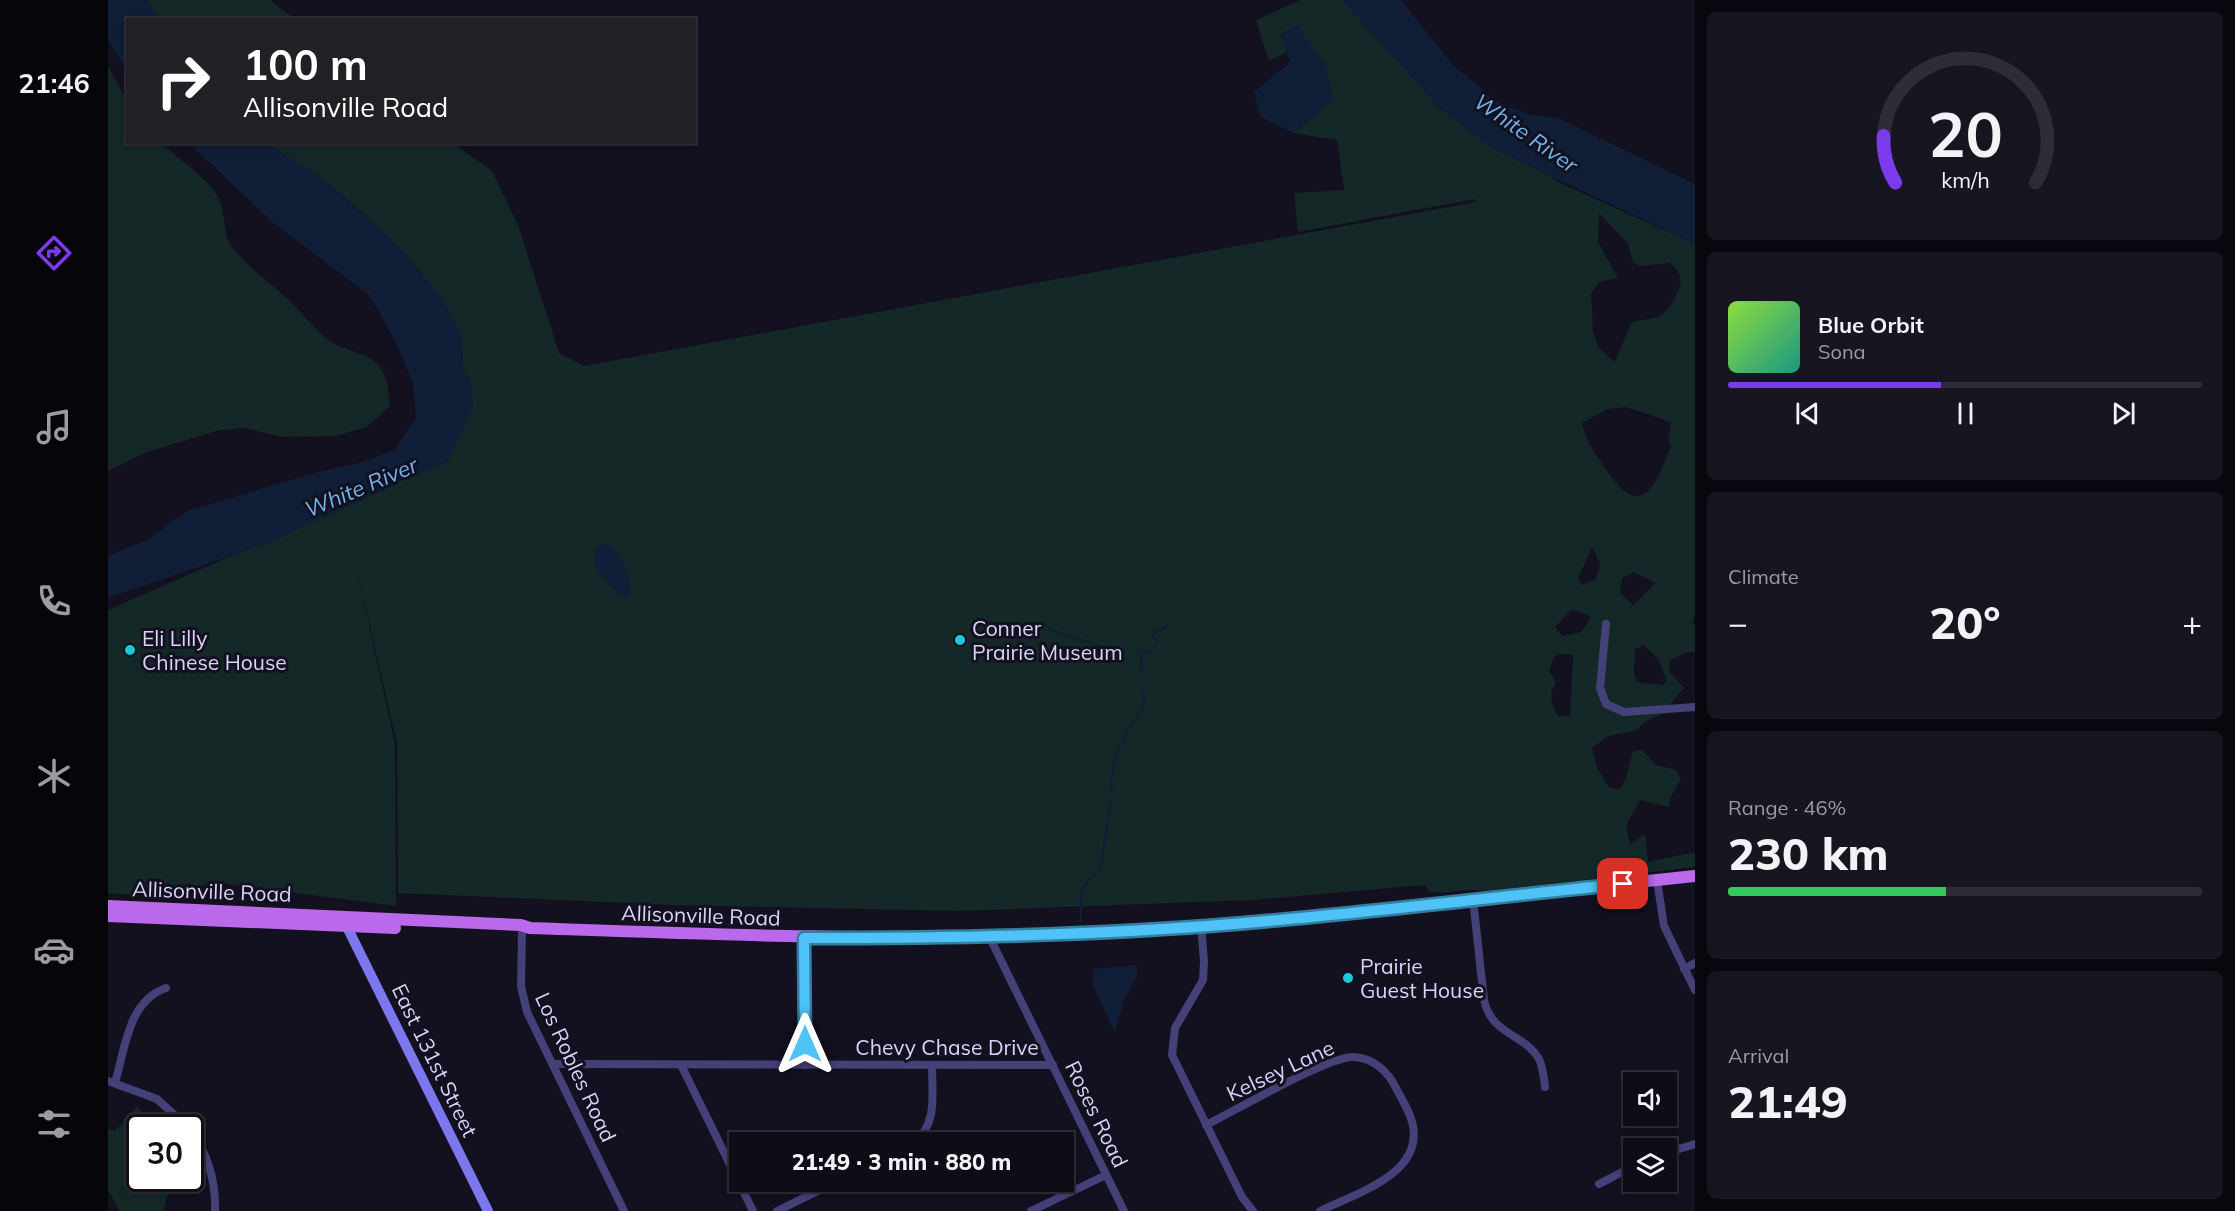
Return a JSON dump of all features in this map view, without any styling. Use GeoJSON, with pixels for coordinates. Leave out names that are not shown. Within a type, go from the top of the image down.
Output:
{"type":"FeatureCollection","features":[{"type":"Feature","properties":{"kind":"main road","name":"Allisonville Road"},"geometry":{"type":"LineString","coordinates":[[108,916],[347,927],[804,938],[989,936],[1289,920],[1695,876]]}},
{"type":"Feature","properties":{"kind":"main road","name":"Allisonville Road"},"geometry":{"type":"LineString","coordinates":[[108,906],[521,925],[526,930]]}},
{"type":"Feature","properties":{"kind":"street"},"geometry":{"type":"LineString","coordinates":[[1606,624],[1600,688],[1606,704],[1624,712],[1695,707]]}},
{"type":"Feature","properties":{"kind":"street"},"geometry":{"type":"LineString","coordinates":[[1658,880],[1664,926],[1695,990]]}},
{"type":"Feature","properties":{"kind":"street"},"geometry":{"type":"LineString","coordinates":[[1473,899],[1484,1000],[1489,1016],[1500,1028],[1538,1057],[1545,1087]]}},
{"type":"Feature","properties":{"kind":"street"},"geometry":{"type":"LineString","coordinates":[[1201,925],[1203,980],[1175,1028],[1171,1048],[1177,1068],[1242,1197],[1253,1211]]}},
{"type":"Feature","properties":{"kind":"street","name":"East 131st Street"},"geometry":{"type":"LineString","coordinates":[[347,927],[488,1211]]}},
{"type":"Feature","properties":{"kind":"street","name":"Los Robles Road"},"geometry":{"type":"LineString","coordinates":[[526,930],[522,997],[624,1211]]}},
{"type":"Feature","properties":{"kind":"street","name":"Roses Road"},"geometry":{"type":"LineString","coordinates":[[989,936],[1125,1211]]}},
{"type":"Feature","properties":{"kind":"street"},"geometry":{"type":"LineString","coordinates":[[804,938],[805,1065]]}},
{"type":"Feature","properties":{"kind":"street"},"geometry":{"type":"LineString","coordinates":[[1684,969],[1695,963]]}},
{"type":"Feature","properties":{"kind":"street"},"geometry":{"type":"LineString","coordinates":[[165,988],[147,998],[136,1012],[112,1082],[157,1100],[173,1114]]}},
{"type":"Feature","properties":{"kind":"street","name":"Kelsey Lane"},"geometry":{"type":"LineString","coordinates":[[1206,1125],[1330,1062],[1355,1057],[1375,1064],[1393,1082],[1411,1118],[1414,1135],[1407,1158],[1390,1175],[1320,1211]]}},
{"type":"Feature","properties":{"kind":"street","name":"Chevy Chase Drive"},"geometry":{"type":"LineString","coordinates":[[553,1064],[1053,1065]]}},
{"type":"Feature","properties":{"kind":"street"},"geometry":{"type":"LineString","coordinates":[[681,1065],[753,1211]]}},
{"type":"Feature","properties":{"kind":"street"},"geometry":{"type":"LineString","coordinates":[[925,1132],[930,1119],[932,1066]]}},
{"type":"Feature","properties":{"kind":"street"},"geometry":{"type":"LineString","coordinates":[[1677,1150],[1695,1144]]}},
{"type":"Feature","properties":{"kind":"street"},"geometry":{"type":"LineString","coordinates":[[204,1156],[209,1166],[214,1190],[215,1211]]}},
{"type":"Feature","properties":{"kind":"street"},"geometry":{"type":"LineString","coordinates":[[1599,1184],[1623,1172]]}},
{"type":"Feature","properties":{"kind":"street"},"geometry":{"type":"LineString","coordinates":[[1031,1211],[1106,1174]]}},
{"type":"Feature","properties":{"kind":"street"},"geometry":{"type":"LineString","coordinates":[[777,1211],[816,1192]]}},
{"type":"Feature","properties":{"kind":"green space"},"geometry":{"type":"Polygon","coordinates":[[[147,0],[270,0],[294,18],[158,18],[147,0]]]}},
{"type":"Feature","properties":{"kind":"green space","name":"Conner Prairie Museum"},"geometry":{"type":"Polygon","coordinates":[[[1300,0],[1342,0],[1558,182],[1695,244],[1695,616],[1692,622],[1695,625],[1695,652],[1688,652],[1669,661],[1670,672],[1684,688],[1662,714],[1644,722],[1637,730],[1608,736],[1592,748],[1597,768],[1609,787],[1619,789],[1625,781],[1633,751],[1642,750],[1656,765],[1676,770],[1681,779],[1671,796],[1669,807],[1640,800],[1626,826],[1630,845],[1645,834],[1648,862],[1695,852],[1695,867],[1524,887],[1505,892],[1473,890],[1430,892],[1425,885],[1253,900],[959,911],[675,905],[398,893],[397,744],[355,561],[395,744],[396,906],[212,882],[167,898],[108,893],[108,610],[449,460],[472,386],[463,369],[461,333],[436,291],[392,239],[329,184],[267,144],[454,144],[492,171],[518,225],[559,353],[584,366],[1476,202],[1475,199],[1298,232],[1294,193],[1344,190],[1337,140],[1294,133],[1333,99],[1298,25],[1281,35],[1287,52],[1269,61],[1256,20],[1300,0]],[[1599,213],[1598,242],[1618,278],[1599,282],[1591,294],[1593,331],[1598,347],[1615,362],[1631,323],[1655,318],[1664,313],[1676,296],[1681,279],[1670,263],[1641,266],[1633,263],[1628,244],[1599,213]],[[1626,407],[1608,409],[1582,423],[1586,436],[1591,447],[1618,485],[1628,494],[1637,496],[1646,493],[1659,474],[1671,446],[1668,440],[1671,422],[1626,407]],[[1592,547],[1578,579],[1582,585],[1596,579],[1600,563],[1592,547]],[[1634,572],[1622,578],[1620,593],[1633,605],[1655,583],[1634,572]],[[1572,609],[1555,627],[1563,636],[1581,632],[1591,617],[1572,609]],[[1644,645],[1635,649],[1634,673],[1637,682],[1663,685],[1667,681],[1658,659],[1644,645]],[[1560,654],[1554,657],[1549,670],[1556,683],[1551,700],[1558,716],[1570,716],[1573,655],[1560,654]]]}},
{"type":"Feature","properties":{"kind":"green space"},"geometry":{"type":"Polygon","coordinates":[[[108,66],[126,99],[126,144],[164,144],[202,177],[220,201],[225,230],[231,245],[331,342],[375,361],[382,370],[387,385],[390,406],[367,427],[335,436],[282,437],[245,428],[220,430],[144,453],[108,471],[108,66]]]}},
{"type":"Feature","properties":{"kind":"green space"},"geometry":{"type":"Polygon","coordinates":[[[137,1106],[143,1114],[130,1114],[137,1106]]]}},
{"type":"Feature","properties":{"kind":"green space"},"geometry":{"type":"Polygon","coordinates":[[[126,1118],[126,1192],[168,1192],[163,1211],[120,1211],[108,1190],[108,1129],[115,1131],[126,1118]]]}},
{"type":"Feature","properties":{"kind":"water"},"geometry":{"type":"Polygon","coordinates":[[[108,0],[147,0],[158,18],[126,18],[126,69],[108,40],[108,0]]]}},
{"type":"Feature","properties":{"kind":"water","name":"White River"},"geometry":{"type":"Polygon","coordinates":[[[1342,0],[1401,0],[1454,66],[1499,103],[1531,115],[1558,118],[1695,184],[1695,244],[1491,148],[1442,111],[1342,0]]]}},
{"type":"Feature","properties":{"kind":"water"},"geometry":{"type":"Polygon","coordinates":[[[1297,25],[1327,68],[1333,99],[1294,133],[1260,117],[1254,92],[1290,62],[1280,34],[1297,25]]]}},
{"type":"Feature","properties":{"kind":"water","name":"White River"},"geometry":{"type":"Polygon","coordinates":[[[190,144],[268,144],[319,176],[392,239],[436,291],[461,333],[463,369],[472,386],[473,406],[449,460],[271,542],[108,598],[108,556],[147,540],[187,511],[318,472],[362,462],[394,450],[416,418],[413,384],[397,345],[370,296],[272,222],[190,144]]]}},
{"type":"Feature","properties":{"kind":"water"},"geometry":{"type":"Polygon","coordinates":[[[602,544],[611,545],[629,577],[630,591],[627,598],[618,594],[595,567],[595,550],[602,544]]]}},
{"type":"Feature","properties":{"kind":"water"},"geometry":{"type":"Polygon","coordinates":[[[1137,965],[1137,977],[1124,1001],[1115,1033],[1093,986],[1093,969],[1137,965]]]}},
{"type":"Feature","properties":{"kind":"waterway"},"geometry":{"type":"LineString","coordinates":[[1142,676],[1141,654],[1153,649],[1158,642],[1152,634],[1167,626]]}},
{"type":"Feature","properties":{"kind":"waterway"},"geometry":{"type":"LineString","coordinates":[[1051,630],[1114,651]]}},
{"type":"Feature","properties":{"kind":"waterway"},"geometry":{"type":"LineString","coordinates":[[1111,794],[1113,768],[1120,746],[1145,705],[1142,690]]}},
{"type":"Feature","properties":{"kind":"waterway"},"geometry":{"type":"LineString","coordinates":[[1081,922],[1081,894],[1086,883],[1100,870],[1111,801]]}},
{"type":"Feature","properties":{"kind":"place","name":"Conner Prairie Museum"},"geometry":{"type":"Point","coordinates":[960,640]}},
{"type":"Feature","properties":{"kind":"place","name":"Eli Lilly Chinese House"},"geometry":{"type":"Point","coordinates":[130,650]}},
{"type":"Feature","properties":{"kind":"place","name":"Prairie Guest House"},"geometry":{"type":"Point","coordinates":[1348,978]}},
{"type":"Feature","properties":{"kind":"route"},"geometry":{"type":"LineString","coordinates":[[805,1044],[804,938],[1049,934],[1289,920],[1623,884]]}}]}
